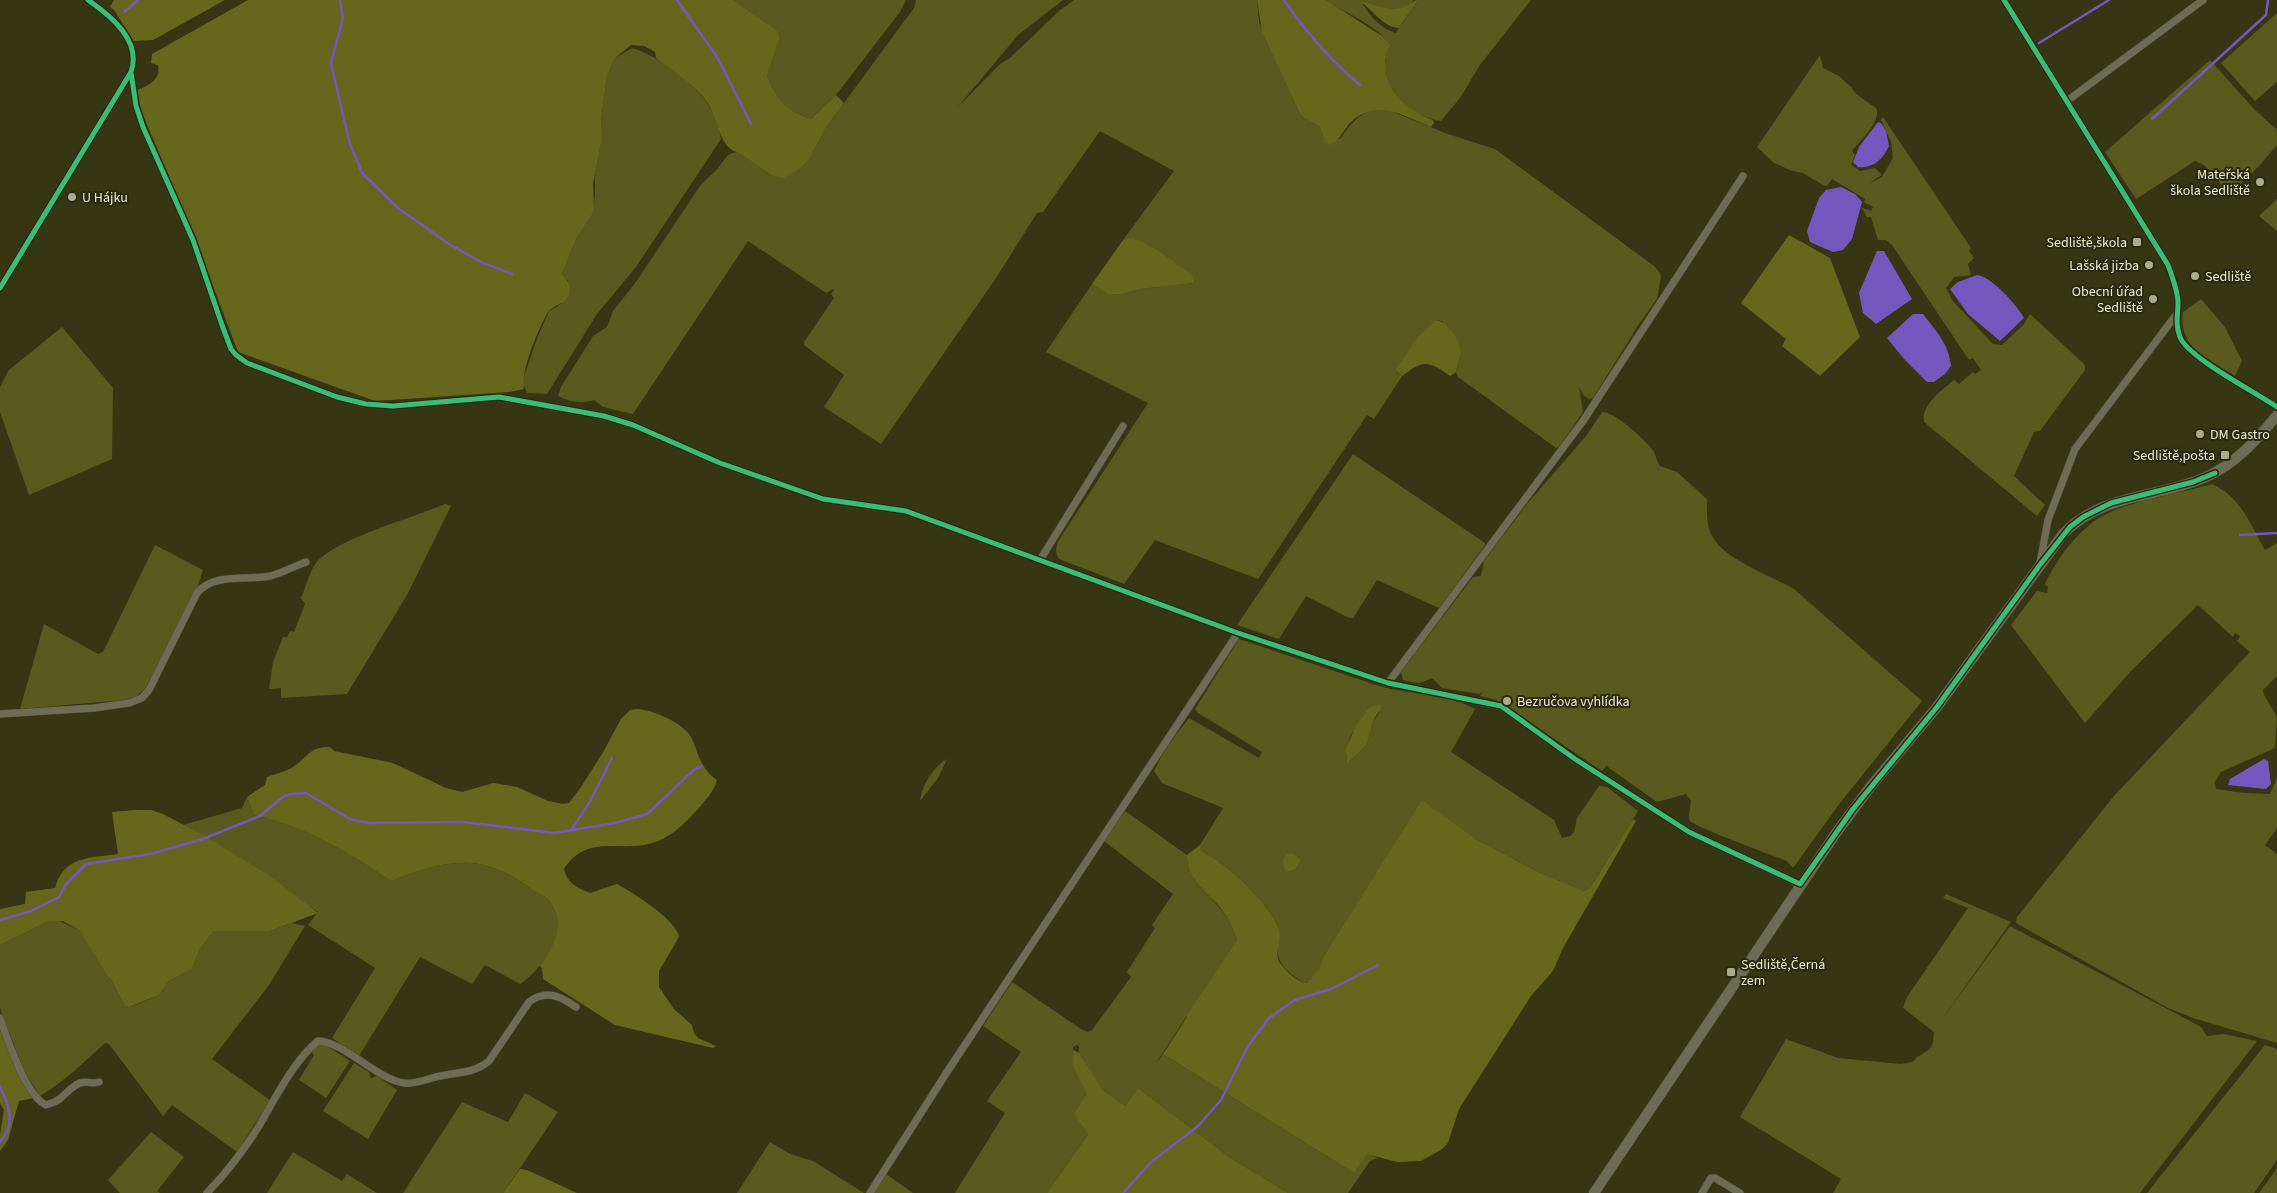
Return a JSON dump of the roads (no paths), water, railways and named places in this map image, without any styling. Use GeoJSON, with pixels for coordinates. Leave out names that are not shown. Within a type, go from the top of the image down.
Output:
{"type":"FeatureCollection","features":[{"type":"Feature","properties":{"kind":"main road"},"geometry":{"type":"LineString","coordinates":[[1595,1192],[1800,884],[1853,809],[1937,707],[2063,534],[2083,517],[2111,503],[2193,482],[2215,473],[2252,444],[2277,415]]}},
{"type":"Feature","properties":{"kind":"street"},"geometry":{"type":"LineString","coordinates":[[0,288],[131,72],[134,60],[133,50],[128,39],[109,15],[88,0]]}},
{"type":"Feature","properties":{"kind":"street"},"geometry":{"type":"LineString","coordinates":[[2004,0],[2168,265],[2178,303],[2176,315],[2180,337],[2192,352],[2277,407]]}},
{"type":"Feature","properties":{"kind":"street"},"geometry":{"type":"LineString","coordinates":[[2067,102],[2203,0]]}},
{"type":"Feature","properties":{"kind":"street"},"geometry":{"type":"LineString","coordinates":[[131,72],[136,106],[143,127],[193,240],[231,349],[247,363],[337,397],[366,404],[393,406],[499,397],[604,416],[633,425],[720,463],[823,499],[906,511],[1238,632],[1388,683],[1501,706],[1575,759],[1689,832],[1800,884]]}},
{"type":"Feature","properties":{"kind":"street"},"geometry":{"type":"LineString","coordinates":[[1388,683],[1573,435],[1743,176]]}},
{"type":"Feature","properties":{"kind":"street"},"geometry":{"type":"LineString","coordinates":[[2039,566],[2048,520],[2075,449],[2176,315]]}},
{"type":"Feature","properties":{"kind":"street"},"geometry":{"type":"LineString","coordinates":[[1040,560],[1123,426]]}},
{"type":"Feature","properties":{"kind":"street"},"geometry":{"type":"LineString","coordinates":[[0,714],[94,708],[137,701],[149,690],[197,593],[202,587],[211,582],[229,579],[270,576],[306,562]]}},
{"type":"Feature","properties":{"kind":"street"},"geometry":{"type":"LineString","coordinates":[[870,1193],[947,1072],[1238,632]]}},
{"type":"Feature","properties":{"kind":"street"},"geometry":{"type":"LineString","coordinates":[[208,1193],[242,1152],[272,1100],[309,1050],[318,1041],[332,1044],[394,1080],[406,1083],[468,1072],[482,1066],[489,1060],[529,1002],[536,996],[555,995],[576,1007]]}},
{"type":"Feature","properties":{"kind":"street"},"geometry":{"type":"LineString","coordinates":[[0,1018],[20,1072],[40,1102],[46,1105],[59,1101],[77,1084],[99,1082]]}},
{"type":"Feature","properties":{"kind":"street"},"geometry":{"type":"LineString","coordinates":[[1702,1193],[1711,1178],[1715,1178],[1740,1193]]}},
{"type":"Feature","properties":{"kind":"waterway"},"geometry":{"type":"LineString","coordinates":[[124,12],[138,0]]}},
{"type":"Feature","properties":{"kind":"waterway"},"geometry":{"type":"LineString","coordinates":[[340,0],[343,18],[331,63],[349,141],[362,173],[398,208],[449,244],[481,262],[512,274]]}},
{"type":"Feature","properties":{"kind":"waterway"},"geometry":{"type":"LineString","coordinates":[[677,0],[717,57],[751,124]]}},
{"type":"Feature","properties":{"kind":"waterway"},"geometry":{"type":"LineString","coordinates":[[1284,0],[1319,45],[1360,85]]}},
{"type":"Feature","properties":{"kind":"waterway"},"geometry":{"type":"LineString","coordinates":[[2039,43],[2109,0]]}},
{"type":"Feature","properties":{"kind":"waterway"},"geometry":{"type":"LineString","coordinates":[[2152,119],[2266,15],[2268,0]]}},
{"type":"Feature","properties":{"kind":"waterway"},"geometry":{"type":"LineString","coordinates":[[2240,535],[2277,533]]}},
{"type":"Feature","properties":{"kind":"waterway"},"geometry":{"type":"LineString","coordinates":[[571,830],[589,803],[612,758]]}},
{"type":"Feature","properties":{"kind":"waterway"},"geometry":{"type":"LineString","coordinates":[[0,920],[31,911],[59,897],[66,884],[86,864],[150,854],[203,839],[260,816],[284,796],[291,794],[306,793],[350,819],[368,823],[463,822],[555,833],[615,823],[647,814],[695,769],[702,766]]}},
{"type":"Feature","properties":{"kind":"waterway"},"geometry":{"type":"LineString","coordinates":[[1123,1193],[1150,1163],[1198,1126],[1221,1100],[1248,1046],[1269,1018],[1295,1000],[1331,989],[1378,965]]}},
{"type":"Feature","properties":{"kind":"waterway"},"geometry":{"type":"LineString","coordinates":[[0,1087],[10,1115],[8,1128],[0,1142]]}},
{"type":"Feature","properties":{"kind":"place","name":"Mateřská škola Sedliště"},"geometry":{"type":"Point","coordinates":[2260,182]}},
{"type":"Feature","properties":{"kind":"place","name":"U Hájku"},"geometry":{"type":"Point","coordinates":[72,197]}},
{"type":"Feature","properties":{"kind":"place","name":"Sedliště,škola"},"geometry":{"type":"Point","coordinates":[2137,242]}},
{"type":"Feature","properties":{"kind":"place","name":"Lašská jizba"},"geometry":{"type":"Point","coordinates":[2149,265]}},
{"type":"Feature","properties":{"kind":"place","name":"Sedliště"},"geometry":{"type":"Point","coordinates":[2195,276]}},
{"type":"Feature","properties":{"kind":"place","name":"Obecní úřad Sedliště"},"geometry":{"type":"Point","coordinates":[2153,299]}},
{"type":"Feature","properties":{"kind":"place","name":"DM Gastro"},"geometry":{"type":"Point","coordinates":[2200,434]}},
{"type":"Feature","properties":{"kind":"place","name":"Sedliště,pošta"},"geometry":{"type":"Point","coordinates":[2225,455]}},
{"type":"Feature","properties":{"kind":"place","name":"Bezručova vyhlídka"},"geometry":{"type":"Point","coordinates":[1507,701]}},
{"type":"Feature","properties":{"kind":"place","name":"Sedliště,Černá zem"},"geometry":{"type":"Point","coordinates":[1731,972]}}]}
